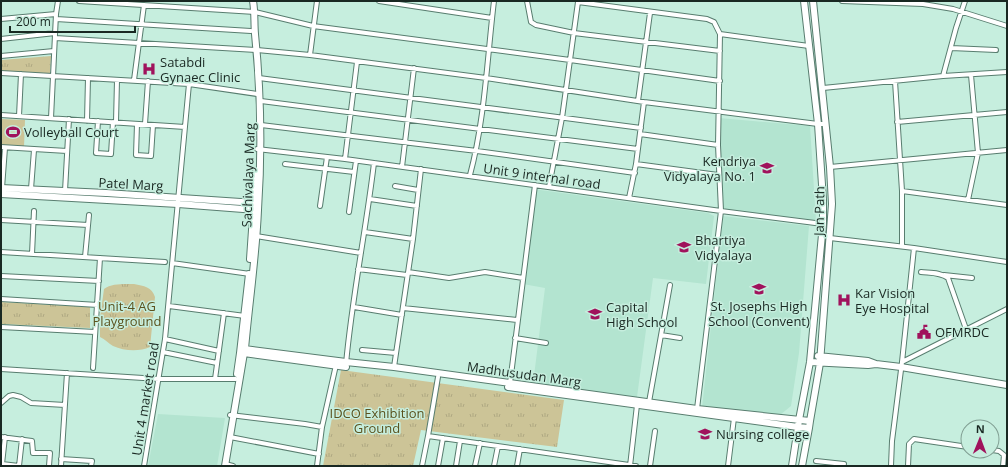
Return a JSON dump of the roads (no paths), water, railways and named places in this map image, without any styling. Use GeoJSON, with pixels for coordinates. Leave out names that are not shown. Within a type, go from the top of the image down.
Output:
{"type":"FeatureCollection","features":[{"type":"Feature","properties":{"kind":"main road","name":"Sachivalaya Marg"},"geometry":{"type":"LineString","coordinates":[[250,1],[253,13],[251,31],[259,78],[261,125],[251,274]]}},
{"type":"Feature","properties":{"kind":"main road","name":"Sachivalaya Marg"},"geometry":{"type":"LineString","coordinates":[[253,1],[259,149]]}},
{"type":"Feature","properties":{"kind":"main road","name":"Jan Path"},"geometry":{"type":"LineString","coordinates":[[798,427],[810,359],[824,200],[818,124],[804,1]]}},
{"type":"Feature","properties":{"kind":"main road","name":"Jan Path"},"geometry":{"type":"LineString","coordinates":[[809,428],[820,359],[832,204],[823,88],[813,1]]}},
{"type":"Feature","properties":{"kind":"main road","name":"Patel Marg"},"geometry":{"type":"LineString","coordinates":[[1,190],[31,189],[65,191],[178,201]]}},
{"type":"Feature","properties":{"kind":"main road","name":"Patel Marg"},"geometry":{"type":"LineString","coordinates":[[1,190],[256,206]]}},
{"type":"Feature","properties":{"kind":"main road","name":"Sachivalaya Marg"},"geometry":{"type":"LineString","coordinates":[[223,465],[243,351],[256,236],[256,206]]}},
{"type":"Feature","properties":{"kind":"main road","name":"Sachivalaya Marg"},"geometry":{"type":"LineString","coordinates":[[223,465],[230,437],[236,379],[243,351]]}},
{"type":"Feature","properties":{"kind":"main road","name":"Madhusudan Marg"},"geometry":{"type":"LineString","coordinates":[[243,351],[393,370],[809,428]]}},
{"type":"Feature","properties":{"kind":"main road","name":"Madhusudan Marg"},"geometry":{"type":"LineString","coordinates":[[243,351],[336,365],[346,364],[394,367],[697,409],[810,421]]}},
{"type":"Feature","properties":{"kind":"main road"},"geometry":{"type":"LineString","coordinates":[[810,359],[868,361],[876,364],[901,364],[1007,385]]}},
{"type":"Feature","properties":{"kind":"main road"},"geometry":{"type":"LineString","coordinates":[[792,466],[798,427]]}},
{"type":"Feature","properties":{"kind":"main road"},"geometry":{"type":"LineString","coordinates":[[802,466],[809,428]]}},
{"type":"Feature","properties":{"kind":"street"},"geometry":{"type":"LineString","coordinates":[[51,118],[54,38],[58,1]]}},
{"type":"Feature","properties":{"kind":"street"},"geometry":{"type":"LineString","coordinates":[[78,1],[253,13],[313,26],[720,81]]}},
{"type":"Feature","properties":{"kind":"street"},"geometry":{"type":"LineString","coordinates":[[310,55],[316,1]]}},
{"type":"Feature","properties":{"kind":"street"},"geometry":{"type":"LineString","coordinates":[[379,1],[492,18]]}},
{"type":"Feature","properties":{"kind":"street"},"geometry":{"type":"LineString","coordinates":[[470,176],[477,151],[480,130],[494,1]]}},
{"type":"Feature","properties":{"kind":"street"},"geometry":{"type":"LineString","coordinates":[[528,1],[530,18],[533,24],[574,33],[720,51]]}},
{"type":"Feature","properties":{"kind":"street"},"geometry":{"type":"LineString","coordinates":[[573,1],[596,3],[650,13],[711,20],[716,25],[720,34],[718,175],[721,211],[697,409]]}},
{"type":"Feature","properties":{"kind":"street"},"geometry":{"type":"LineString","coordinates":[[842,1],[916,3],[961,11],[1007,26]]}},
{"type":"Feature","properties":{"kind":"street"},"geometry":{"type":"LineString","coordinates":[[943,76],[965,1]]}},
{"type":"Feature","properties":{"kind":"street"},"geometry":{"type":"LineString","coordinates":[[549,187],[555,162],[562,118],[578,2]]}},
{"type":"Feature","properties":{"kind":"street"},"geometry":{"type":"LineString","coordinates":[[134,80],[144,5]]}},
{"type":"Feature","properties":{"kind":"street"},"geometry":{"type":"LineString","coordinates":[[638,101],[650,13]]}},
{"type":"Feature","properties":{"kind":"street"},"geometry":{"type":"LineString","coordinates":[[1,19],[56,14]]}},
{"type":"Feature","properties":{"kind":"street"},"geometry":{"type":"LineString","coordinates":[[56,19],[251,31]]}},
{"type":"Feature","properties":{"kind":"street"},"geometry":{"type":"LineString","coordinates":[[1,39],[55,33]]}},
{"type":"Feature","properties":{"kind":"street"},"geometry":{"type":"LineString","coordinates":[[720,34],[809,46]]}},
{"type":"Feature","properties":{"kind":"street"},"geometry":{"type":"LineString","coordinates":[[54,38],[255,50],[310,55],[566,89],[718,112],[826,124]]}},
{"type":"Feature","properties":{"kind":"street"},"geometry":{"type":"LineString","coordinates":[[951,48],[996,50]]}},
{"type":"Feature","properties":{"kind":"street"},"geometry":{"type":"LineString","coordinates":[[1,56],[54,51]]}},
{"type":"Feature","properties":{"kind":"street"},"geometry":{"type":"LineString","coordinates":[[345,159],[352,113],[353,90],[357,62]]}},
{"type":"Feature","properties":{"kind":"street"},"geometry":{"type":"LineString","coordinates":[[402,167],[414,68]]}},
{"type":"Feature","properties":{"kind":"street"},"geometry":{"type":"LineString","coordinates":[[823,88],[943,76],[1007,72]]}},
{"type":"Feature","properties":{"kind":"street"},"geometry":{"type":"LineString","coordinates":[[1,73],[189,84],[257,94]]}},
{"type":"Feature","properties":{"kind":"street"},"geometry":{"type":"LineString","coordinates":[[19,116],[21,74]]}},
{"type":"Feature","properties":{"kind":"street"},"geometry":{"type":"LineString","coordinates":[[968,200],[978,153],[971,74]]}},
{"type":"Feature","properties":{"kind":"street"},"geometry":{"type":"LineString","coordinates":[[87,121],[88,78]]}},
{"type":"Feature","properties":{"kind":"street"},"geometry":{"type":"LineString","coordinates":[[259,78],[410,99],[641,128]]}},
{"type":"Feature","properties":{"kind":"street"},"geometry":{"type":"LineString","coordinates":[[98,121],[96,153],[111,154],[117,80]]}},
{"type":"Feature","properties":{"kind":"street"},"geometry":{"type":"LineString","coordinates":[[145,124],[148,81]]}},
{"type":"Feature","properties":{"kind":"street"},"geometry":{"type":"LineString","coordinates":[[895,81],[902,191],[902,246]]}},
{"type":"Feature","properties":{"kind":"street","name":"Unit 4 market road"},"geometry":{"type":"LineString","coordinates":[[144,466],[159,379],[169,306],[189,84]]}},
{"type":"Feature","properties":{"kind":"street"},"geometry":{"type":"LineString","coordinates":[[260,101],[638,149]]}},
{"type":"Feature","properties":{"kind":"street"},"geometry":{"type":"LineString","coordinates":[[629,198],[635,173],[644,102]]}},
{"type":"Feature","properties":{"kind":"street"},"geometry":{"type":"LineString","coordinates":[[898,122],[1007,112]]}},
{"type":"Feature","properties":{"kind":"street"},"geometry":{"type":"LineString","coordinates":[[1,115],[185,126]]}},
{"type":"Feature","properties":{"kind":"street"},"geometry":{"type":"LineString","coordinates":[[65,191],[69,120]]}},
{"type":"Feature","properties":{"kind":"street"},"geometry":{"type":"LineString","coordinates":[[137,124],[136,155],[151,156],[153,125]]}},
{"type":"Feature","properties":{"kind":"street"},"geometry":{"type":"LineString","coordinates":[[261,125],[477,151],[635,173]]}},
{"type":"Feature","properties":{"kind":"street"},"geometry":{"type":"LineString","coordinates":[[640,134],[718,145]]}},
{"type":"Feature","properties":{"kind":"street"},"geometry":{"type":"LineString","coordinates":[[1,190],[3,148],[67,151]]}},
{"type":"Feature","properties":{"kind":"street","name":"Unit 9 internal road"},"geometry":{"type":"LineString","coordinates":[[259,149],[421,169],[823,224]]}},
{"type":"Feature","properties":{"kind":"street"},"geometry":{"type":"LineString","coordinates":[[31,189],[34,150]]}},
{"type":"Feature","properties":{"kind":"street"},"geometry":{"type":"LineString","coordinates":[[830,166],[900,161],[1007,150]]}},
{"type":"Feature","properties":{"kind":"street"},"geometry":{"type":"LineString","coordinates":[[320,206],[324,168],[327,157]]}},
{"type":"Feature","properties":{"kind":"street"},"geometry":{"type":"LineString","coordinates":[[350,212],[356,161]]}},
{"type":"Feature","properties":{"kind":"street"},"geometry":{"type":"LineString","coordinates":[[346,364],[358,269],[370,199],[374,163]]}},
{"type":"Feature","properties":{"kind":"street"},"geometry":{"type":"LineString","coordinates":[[285,164],[354,172]]}},
{"type":"Feature","properties":{"kind":"street"},"geometry":{"type":"LineString","coordinates":[[636,164],[718,175]]}},
{"type":"Feature","properties":{"kind":"street"},"geometry":{"type":"LineString","coordinates":[[394,367],[413,239],[421,169]]}},
{"type":"Feature","properties":{"kind":"street"},"geometry":{"type":"LineString","coordinates":[[510,383],[535,185]]}},
{"type":"Feature","properties":{"kind":"street"},"geometry":{"type":"LineString","coordinates":[[395,186],[418,190]]}},
{"type":"Feature","properties":{"kind":"street"},"geometry":{"type":"LineString","coordinates":[[902,191],[1007,205]]}},
{"type":"Feature","properties":{"kind":"street"},"geometry":{"type":"LineString","coordinates":[[370,199],[417,206]]}},
{"type":"Feature","properties":{"kind":"street"},"geometry":{"type":"LineString","coordinates":[[32,254],[34,211]]}},
{"type":"Feature","properties":{"kind":"street"},"geometry":{"type":"LineString","coordinates":[[85,257],[89,214]]}},
{"type":"Feature","properties":{"kind":"street"},"geometry":{"type":"LineString","coordinates":[[1,220],[88,225]]}},
{"type":"Feature","properties":{"kind":"street"},"geometry":{"type":"LineString","coordinates":[[365,232],[413,239]]}},
{"type":"Feature","properties":{"kind":"street"},"geometry":{"type":"LineString","coordinates":[[256,236],[361,253]]}},
{"type":"Feature","properties":{"kind":"street"},"geometry":{"type":"LineString","coordinates":[[830,238],[902,246],[1007,262]]}},
{"type":"Feature","properties":{"kind":"street"},"geometry":{"type":"LineString","coordinates":[[891,466],[892,441],[914,248]]}},
{"type":"Feature","properties":{"kind":"street"},"geometry":{"type":"LineString","coordinates":[[1,252],[165,262]]}},
{"type":"Feature","properties":{"kind":"street"},"geometry":{"type":"LineString","coordinates":[[93,368],[100,258]]}},
{"type":"Feature","properties":{"kind":"street"},"geometry":{"type":"LineString","coordinates":[[172,262],[251,274]]}},
{"type":"Feature","properties":{"kind":"street"},"geometry":{"type":"LineString","coordinates":[[358,269],[449,278],[485,272],[523,278]]}},
{"type":"Feature","properties":{"kind":"street"},"geometry":{"type":"LineString","coordinates":[[921,272],[972,278]]}},
{"type":"Feature","properties":{"kind":"street"},"geometry":{"type":"LineString","coordinates":[[943,274],[949,280],[966,329]]}},
{"type":"Feature","properties":{"kind":"street"},"geometry":{"type":"LineString","coordinates":[[1,276],[99,281]]}},
{"type":"Feature","properties":{"kind":"street"},"geometry":{"type":"LineString","coordinates":[[649,402],[670,285]]}},
{"type":"Feature","properties":{"kind":"street"},"geometry":{"type":"LineString","coordinates":[[1,299],[98,305]]}},
{"type":"Feature","properties":{"kind":"street"},"geometry":{"type":"LineString","coordinates":[[169,306],[246,316]]}},
{"type":"Feature","properties":{"kind":"street"},"geometry":{"type":"LineString","coordinates":[[354,307],[402,315]]}},
{"type":"Feature","properties":{"kind":"street"},"geometry":{"type":"LineString","coordinates":[[403,308],[517,320]]}},
{"type":"Feature","properties":{"kind":"street"},"geometry":{"type":"LineString","coordinates":[[901,364],[1007,309]]}},
{"type":"Feature","properties":{"kind":"street"},"geometry":{"type":"LineString","coordinates":[[215,379],[224,313]]}},
{"type":"Feature","properties":{"kind":"street"},"geometry":{"type":"LineString","coordinates":[[1,327],[95,332]]}},
{"type":"Feature","properties":{"kind":"street"},"geometry":{"type":"LineString","coordinates":[[662,335],[680,338]]}},
{"type":"Feature","properties":{"kind":"street"},"geometry":{"type":"LineString","coordinates":[[165,338],[219,351]]}},
{"type":"Feature","properties":{"kind":"street"},"geometry":{"type":"LineString","coordinates":[[515,338],[546,343]]}},
{"type":"Feature","properties":{"kind":"street"},"geometry":{"type":"LineString","coordinates":[[362,350],[396,353]]}},
{"type":"Feature","properties":{"kind":"street"},"geometry":{"type":"LineString","coordinates":[[163,352],[217,363]]}},
{"type":"Feature","properties":{"kind":"street"},"geometry":{"type":"LineString","coordinates":[[317,466],[322,427],[336,365]]}},
{"type":"Feature","properties":{"kind":"street"},"geometry":{"type":"LineString","coordinates":[[1,369],[159,379],[236,379]]}},
{"type":"Feature","properties":{"kind":"street"},"geometry":{"type":"LineString","coordinates":[[61,466],[67,373]]}},
{"type":"Feature","properties":{"kind":"street"},"geometry":{"type":"LineString","coordinates":[[422,466],[438,377]]}},
{"type":"Feature","properties":{"kind":"street"},"geometry":{"type":"LineString","coordinates":[[1,403],[9,396],[14,395],[21,396],[31,403],[65,405]]}},
{"type":"Feature","properties":{"kind":"street"},"geometry":{"type":"LineString","coordinates":[[630,466],[637,405]]}},
{"type":"Feature","properties":{"kind":"street"},"geometry":{"type":"LineString","coordinates":[[232,415],[322,427]]}},
{"type":"Feature","properties":{"kind":"street"},"geometry":{"type":"LineString","coordinates":[[728,466],[734,418]]}},
{"type":"Feature","properties":{"kind":"street"},"geometry":{"type":"LineString","coordinates":[[650,466],[655,431]]}},
{"type":"Feature","properties":{"kind":"street"},"geometry":{"type":"LineString","coordinates":[[428,436],[636,466]]}},
{"type":"Feature","properties":{"kind":"street"},"geometry":{"type":"LineString","coordinates":[[22,439],[19,466],[2,464],[3,437],[22,439],[32,441],[33,453],[50,453],[49,466]]}},
{"type":"Feature","properties":{"kind":"street"},"geometry":{"type":"LineString","coordinates":[[230,437],[319,454]]}},
{"type":"Feature","properties":{"kind":"street"},"geometry":{"type":"LineString","coordinates":[[438,466],[443,438]]}},
{"type":"Feature","properties":{"kind":"street"},"geometry":{"type":"LineString","coordinates":[[908,466],[909,444],[914,439],[960,446]]}},
{"type":"Feature","properties":{"kind":"street"},"geometry":{"type":"LineString","coordinates":[[456,466],[460,441]]}},
{"type":"Feature","properties":{"kind":"street"},"geometry":{"type":"LineString","coordinates":[[475,466],[480,444]]}},
{"type":"Feature","properties":{"kind":"street"},"geometry":{"type":"LineString","coordinates":[[494,466],[498,446]]}},
{"type":"Feature","properties":{"kind":"street"},"geometry":{"type":"LineString","coordinates":[[517,466],[520,449]]}},
{"type":"Feature","properties":{"kind":"street"},"geometry":{"type":"LineString","coordinates":[[1000,453],[1004,455],[1003,466]]}},
{"type":"Feature","properties":{"kind":"street"},"geometry":{"type":"LineString","coordinates":[[61,459],[92,461],[91,466]]}},
{"type":"Feature","properties":{"kind":"street"},"geometry":{"type":"LineString","coordinates":[[816,461],[825,464],[844,464]]}},
{"type":"Feature","properties":{"kind":"street"},"geometry":{"type":"LineString","coordinates":[[223,465],[233,466]]}},
{"type":"Feature","properties":{"kind":"place","name":"Satabdi Gynaec Clinic"},"geometry":{"type":"Point","coordinates":[149,69]}},
{"type":"Feature","properties":{"kind":"place","name":"Volleyball Court"},"geometry":{"type":"Point","coordinates":[13,132]}},
{"type":"Feature","properties":{"kind":"place","name":"Kendriya Vidyalaya No. 1"},"geometry":{"type":"Point","coordinates":[767,168]}},
{"type":"Feature","properties":{"kind":"place","name":"Bhartiya Vidyalaya"},"geometry":{"type":"Point","coordinates":[684,247]}},
{"type":"Feature","properties":{"kind":"place","name":"St. Josephs High School (Convent)"},"geometry":{"type":"Point","coordinates":[759,289]}},
{"type":"Feature","properties":{"kind":"place","name":"Kar Vision Eye Hospital"},"geometry":{"type":"Point","coordinates":[844,300]}},
{"type":"Feature","properties":{"kind":"place","name":"Capital High School"},"geometry":{"type":"Point","coordinates":[595,314]}},
{"type":"Feature","properties":{"kind":"place","name":"OFMRDC"},"geometry":{"type":"Point","coordinates":[924,332]}},
{"type":"Feature","properties":{"kind":"place","name":"Nursing college"},"geometry":{"type":"Point","coordinates":[705,434]}},
{"type":"Feature","properties":{"kind":"park label","name":"Unit-4 AG Playground"},"geometry":{"type":"Point","coordinates":[127,314]}},
{"type":"Feature","properties":{"kind":"park label","name":"IDCO Exhibition Ground"},"geometry":{"type":"Point","coordinates":[377,420]}}]}
